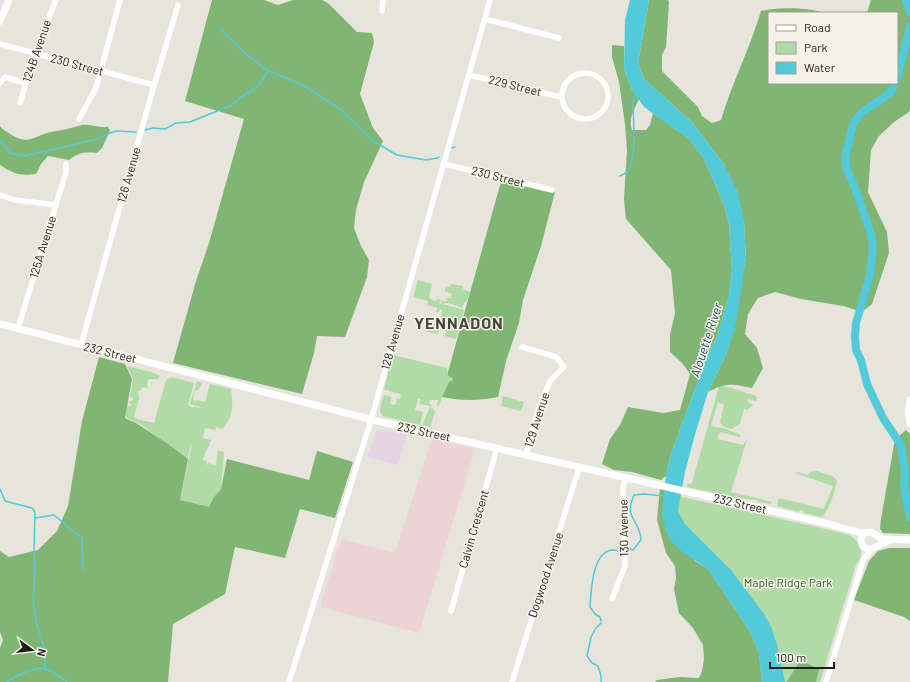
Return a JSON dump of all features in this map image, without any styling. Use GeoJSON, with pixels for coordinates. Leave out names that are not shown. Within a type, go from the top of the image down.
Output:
{"type":"FeatureCollection","features":[{"type":"Feature","properties":{"kind":"main road"},"geometry":{"type":"LineString","coordinates":[[0,21],[9,0]]}},
{"type":"Feature","properties":{"kind":"main road","name":"232 Street"},"geometry":{"type":"LineString","coordinates":[[0,324],[371,420],[865,533]]}},
{"type":"Feature","properties":{"kind":"main road"},"geometry":{"type":"LineString","coordinates":[[910,400],[908,412],[910,424]]}},
{"type":"Feature","properties":{"kind":"main road"},"geometry":{"type":"LineString","coordinates":[[851,530],[867,548],[875,547],[890,540]]}},
{"type":"Feature","properties":{"kind":"main road"},"geometry":{"type":"LineString","coordinates":[[861,543],[861,538],[865,533],[871,532],[877,536],[890,540],[908,540]]}},
{"type":"Feature","properties":{"kind":"main road"},"geometry":{"type":"LineString","coordinates":[[875,547],[878,539],[877,536]]}},
{"type":"Feature","properties":{"kind":"street","name":"124B Avenue"},"geometry":{"type":"LineString","coordinates":[[20,103],[56,0]]}},
{"type":"Feature","properties":{"kind":"street"},"geometry":{"type":"LineString","coordinates":[[80,119],[96,88],[120,0]]}},
{"type":"Feature","properties":{"kind":"street"},"geometry":{"type":"LineString","coordinates":[[382,12],[383,0]]}},
{"type":"Feature","properties":{"kind":"street","name":"128 Avenue"},"geometry":{"type":"LineString","coordinates":[[289,682],[371,420],[490,0]]}},
{"type":"Feature","properties":{"kind":"street","name":"126 Avenue"},"geometry":{"type":"LineString","coordinates":[[81,345],[178,5]]}},
{"type":"Feature","properties":{"kind":"street"},"geometry":{"type":"LineString","coordinates":[[485,19],[559,38]]}},
{"type":"Feature","properties":{"kind":"street","name":"230 Street"},"geometry":{"type":"LineString","coordinates":[[0,44],[154,85]]}},
{"type":"Feature","properties":{"kind":"street"},"geometry":{"type":"LineString","coordinates":[[587,72],[594,74],[604,81],[609,95],[608,103],[602,112],[592,118],[584,119],[576,117],[567,110],[562,96],[563,88],[569,79],[576,74],[587,72]]}},
{"type":"Feature","properties":{"kind":"street","name":"229 Street"},"geometry":{"type":"LineString","coordinates":[[469,75],[556,96],[562,96]]}},
{"type":"Feature","properties":{"kind":"street"},"geometry":{"type":"LineString","coordinates":[[0,83],[5,77],[26,83]]}},
{"type":"Feature","properties":{"kind":"street","name":"125A Avenue"},"geometry":{"type":"LineString","coordinates":[[18,328],[66,172],[66,164]]}},
{"type":"Feature","properties":{"kind":"street","name":"230 Street"},"geometry":{"type":"LineString","coordinates":[[444,164],[552,190]]}},
{"type":"Feature","properties":{"kind":"street"},"geometry":{"type":"LineString","coordinates":[[0,195],[12,200],[56,206]]}},
{"type":"Feature","properties":{"kind":"street","name":"129 Avenue"},"geometry":{"type":"LineString","coordinates":[[522,347],[556,356],[564,366],[550,381],[538,411],[526,455]]}},
{"type":"Feature","properties":{"kind":"street","name":"Calvin Crescent"},"geometry":{"type":"LineString","coordinates":[[451,611],[497,448]]}},
{"type":"Feature","properties":{"kind":"street","name":"Dogwood Avenue"},"geometry":{"type":"LineString","coordinates":[[512,682],[579,468]]}},
{"type":"Feature","properties":{"kind":"street","name":"130 Avenue"},"geometry":{"type":"LineString","coordinates":[[612,599],[625,566],[623,488],[625,478]]}},
{"type":"Feature","properties":{"kind":"street"},"geometry":{"type":"LineString","coordinates":[[826,682],[863,560],[861,543]]}},
{"type":"Feature","properties":{"kind":"street"},"geometry":{"type":"LineString","coordinates":[[863,560],[875,547]]}},
{"type":"Feature","properties":{"kind":"shaded area"},"geometry":{"type":"Polygon","coordinates":[[[383,430],[407,435],[398,465],[367,457],[377,431],[383,430]]]}},
{"type":"Feature","properties":{"kind":"shaded area"},"geometry":{"type":"Polygon","coordinates":[[[432,438],[475,449],[419,633],[320,607],[341,539],[395,553],[432,438]]]}},
{"type":"Feature","properties":{"kind":"green space"},"geometry":{"type":"Polygon","coordinates":[[[212,0],[264,0],[278,5],[293,0],[322,0],[328,3],[357,32],[372,33],[374,42],[360,94],[373,128],[383,141],[364,182],[356,210],[354,228],[361,246],[369,260],[367,277],[345,337],[317,336],[314,353],[302,394],[173,363],[244,119],[185,101],[212,0]]]}},
{"type":"Feature","properties":{"kind":"green space"},"geometry":{"type":"Polygon","coordinates":[[[649,0],[668,0],[666,47],[662,55],[662,71],[698,107],[702,116],[712,123],[721,120],[761,11],[793,8],[821,12],[768,12],[768,84],[898,84],[898,12],[867,12],[871,0],[910,0],[910,109],[909,112],[894,122],[879,136],[871,150],[868,192],[887,232],[889,253],[872,304],[862,312],[843,306],[801,299],[775,292],[758,298],[748,314],[745,334],[757,348],[763,368],[752,388],[725,385],[708,392],[728,350],[746,258],[744,222],[724,164],[691,121],[644,79],[638,64],[649,0]]]}},
{"type":"Feature","properties":{"kind":"green space"},"geometry":{"type":"Polygon","coordinates":[[[612,45],[624,46],[624,69],[632,90],[639,99],[631,118],[632,130],[646,130],[650,125],[653,113],[689,139],[704,159],[724,205],[729,225],[732,270],[729,294],[717,337],[705,361],[670,457],[666,476],[661,480],[632,472],[614,470],[602,464],[610,439],[620,425],[628,407],[663,413],[680,410],[690,374],[682,363],[670,352],[670,335],[675,313],[671,270],[626,219],[624,199],[627,151],[625,124],[619,82],[612,57],[612,45]]]}},
{"type":"Feature","properties":{"kind":"green space"},"geometry":{"type":"Polygon","coordinates":[[[82,125],[108,127],[110,131],[102,148],[97,153],[82,153],[69,160],[48,156],[41,164],[36,174],[17,174],[0,165],[0,126],[17,138],[27,140],[51,132],[82,125]]]}},
{"type":"Feature","properties":{"kind":"green space"},"geometry":{"type":"Polygon","coordinates":[[[502,178],[555,192],[541,246],[523,300],[519,323],[506,361],[498,397],[470,400],[442,397],[449,382],[453,380],[448,376],[448,372],[502,178]]]}},
{"type":"Feature","properties":{"kind":"green space"},"geometry":{"type":"Polygon","coordinates":[[[418,280],[432,284],[429,298],[436,301],[437,299],[441,300],[439,303],[441,304],[442,301],[446,302],[447,298],[451,298],[452,294],[445,291],[445,288],[451,286],[451,284],[463,286],[463,289],[470,292],[467,301],[462,308],[448,303],[442,304],[464,310],[456,339],[445,336],[447,330],[440,328],[438,334],[424,331],[430,323],[436,323],[438,320],[441,320],[442,310],[440,309],[439,312],[436,312],[437,308],[427,305],[428,301],[413,297],[418,280]]]}},
{"type":"Feature","properties":{"kind":"green space"},"geometry":{"type":"Polygon","coordinates":[[[393,354],[447,368],[448,376],[453,380],[446,388],[439,406],[437,406],[438,400],[430,400],[429,404],[432,405],[431,408],[434,409],[435,412],[430,427],[423,425],[430,406],[420,404],[420,399],[418,399],[415,410],[423,412],[420,425],[386,417],[381,413],[380,408],[384,395],[392,397],[390,403],[393,405],[396,404],[397,398],[400,399],[401,394],[384,389],[393,354]]]}},
{"type":"Feature","properties":{"kind":"green space"},"geometry":{"type":"Polygon","coordinates":[[[99,357],[125,364],[132,379],[125,418],[136,423],[188,459],[180,500],[209,507],[214,497],[221,489],[227,459],[309,480],[317,451],[353,462],[335,518],[300,509],[285,558],[235,547],[225,594],[173,624],[168,682],[0,682],[0,648],[3,640],[0,632],[0,551],[9,557],[38,550],[57,531],[68,506],[82,421],[99,357]]]}},
{"type":"Feature","properties":{"kind":"green space"},"geometry":{"type":"Polygon","coordinates":[[[127,366],[160,376],[158,379],[149,379],[147,383],[148,388],[142,387],[138,392],[139,399],[134,417],[154,423],[166,380],[168,378],[170,379],[171,377],[194,383],[188,405],[193,408],[203,408],[190,404],[197,381],[202,383],[198,391],[195,390],[193,400],[196,401],[205,402],[210,384],[231,389],[232,410],[229,420],[222,429],[216,427],[215,430],[205,428],[203,438],[211,440],[203,460],[207,461],[206,466],[208,463],[216,466],[218,450],[224,452],[221,489],[214,497],[209,508],[180,500],[192,444],[188,458],[180,455],[142,425],[127,418],[127,407],[131,406],[129,401],[132,401],[133,398],[130,397],[133,379],[127,366]]]}},
{"type":"Feature","properties":{"kind":"green space"},"geometry":{"type":"Polygon","coordinates":[[[719,386],[732,388],[756,396],[757,399],[756,401],[748,399],[748,402],[753,405],[747,410],[744,409],[740,424],[732,429],[725,427],[720,422],[724,405],[718,402],[711,425],[741,435],[740,437],[720,432],[718,439],[743,445],[747,439],[731,492],[772,502],[771,504],[687,487],[687,483],[692,483],[719,386]]]}},
{"type":"Feature","properties":{"kind":"green space"},"geometry":{"type":"Polygon","coordinates":[[[503,396],[524,402],[521,411],[501,406],[503,396]]]}},
{"type":"Feature","properties":{"kind":"green space"},"geometry":{"type":"Polygon","coordinates":[[[906,430],[910,434],[910,534],[883,533],[880,529],[881,519],[895,439],[906,430]]]}},
{"type":"Feature","properties":{"kind":"green space"},"geometry":{"type":"Polygon","coordinates":[[[817,471],[834,477],[837,481],[829,505],[822,517],[804,513],[804,511],[800,510],[799,512],[777,506],[779,498],[824,509],[833,486],[795,473],[798,472],[807,475],[811,472],[817,471]]]}},
{"type":"Feature","properties":{"kind":"green space"},"geometry":{"type":"Polygon","coordinates":[[[660,487],[666,488],[664,499],[695,561],[708,569],[751,633],[759,654],[762,682],[655,682],[657,680],[679,677],[699,678],[704,659],[703,645],[693,628],[679,613],[674,589],[676,578],[675,566],[666,553],[657,520],[660,487]]]}},
{"type":"Feature","properties":{"kind":"green space","name":"Maple Ridge Park"},"geometry":{"type":"Polygon","coordinates":[[[665,493],[843,533],[849,535],[857,541],[860,545],[861,555],[856,565],[820,682],[762,682],[759,654],[751,633],[665,493]]]}},
{"type":"Feature","properties":{"kind":"green space"},"geometry":{"type":"Polygon","coordinates":[[[889,548],[910,548],[910,621],[904,617],[854,600],[869,561],[878,551],[889,548]]]}},
{"type":"Feature","properties":{"kind":"green space"},"geometry":{"type":"Polygon","coordinates":[[[800,660],[819,669],[816,682],[787,682],[800,660]]]}},
{"type":"Feature","properties":{"kind":"water"},"geometry":{"type":"Polygon","coordinates":[[[630,0],[649,0],[638,64],[644,79],[691,121],[724,164],[738,192],[744,222],[746,258],[736,324],[728,350],[708,392],[685,472],[678,511],[685,524],[731,570],[764,614],[772,629],[778,648],[785,682],[762,682],[759,654],[751,633],[708,569],[681,551],[670,540],[665,528],[662,512],[666,476],[670,457],[705,361],[717,337],[729,294],[732,270],[729,225],[724,205],[704,159],[689,139],[644,107],[632,90],[624,69],[625,20],[630,0]]]}},
{"type":"Feature","properties":{"kind":"waterway"},"geometry":{"type":"LineString","coordinates":[[906,0],[910,12]]}},
{"type":"Feature","properties":{"kind":"waterway"},"geometry":{"type":"LineString","coordinates":[[898,74],[910,27]]}},
{"type":"Feature","properties":{"kind":"waterway"},"geometry":{"type":"LineString","coordinates":[[220,29],[246,54],[265,69],[304,86],[339,108],[373,141],[397,155],[426,160],[439,157]]}},
{"type":"Feature","properties":{"kind":"waterway"},"geometry":{"type":"LineString","coordinates":[[145,130],[153,128],[165,129],[176,123],[190,122],[232,105],[260,84],[268,71]]}},
{"type":"Feature","properties":{"kind":"waterway"},"geometry":{"type":"LineString","coordinates":[[894,84],[890,93],[861,113],[853,124],[846,153],[846,167],[871,234],[873,246],[870,275],[856,323],[856,350],[861,360],[867,384],[883,418],[901,445],[905,472],[904,487],[910,517]]}},
{"type":"Feature","properties":{"kind":"waterway"},"geometry":{"type":"LineString","coordinates":[[620,176],[628,171],[633,157],[633,100],[635,94]]}},
{"type":"Feature","properties":{"kind":"waterway"},"geometry":{"type":"LineString","coordinates":[[0,140],[10,153],[24,156],[94,140],[116,131],[136,132]]}},
{"type":"Feature","properties":{"kind":"waterway"},"geometry":{"type":"LineString","coordinates":[[0,489],[5,501],[32,508],[35,512],[35,572],[33,600],[37,624],[44,648],[45,669]]}},
{"type":"Feature","properties":{"kind":"waterway"},"geometry":{"type":"LineString","coordinates":[[629,549],[633,550],[641,540],[638,527],[633,519],[630,509],[634,495],[644,494],[664,496]]}},
{"type":"Feature","properties":{"kind":"waterway"},"geometry":{"type":"LineString","coordinates":[[35,518],[54,515],[82,538],[83,570]]}},
{"type":"Feature","properties":{"kind":"waterway"},"geometry":{"type":"LineString","coordinates":[[601,621],[600,617],[595,614],[590,607],[594,574],[600,558],[605,552],[612,550],[621,551]]}},
{"type":"Feature","properties":{"kind":"waterway"},"geometry":{"type":"LineString","coordinates":[[601,623],[591,637],[587,656],[592,663],[598,666],[601,682]]}},
{"type":"Feature","properties":{"kind":"waterway"},"geometry":{"type":"LineString","coordinates":[[7,682],[14,677],[33,669],[42,668],[52,672],[67,682]]}},
{"type":"Feature","properties":{"kind":"district","name":"YENNADON"},"geometry":{"type":"Point","coordinates":[459,323]}},
{"type":"Feature","properties":{"kind":"water label","name":"Alouette River"},"geometry":{"type":"Point","coordinates":[706,340]}}]}
